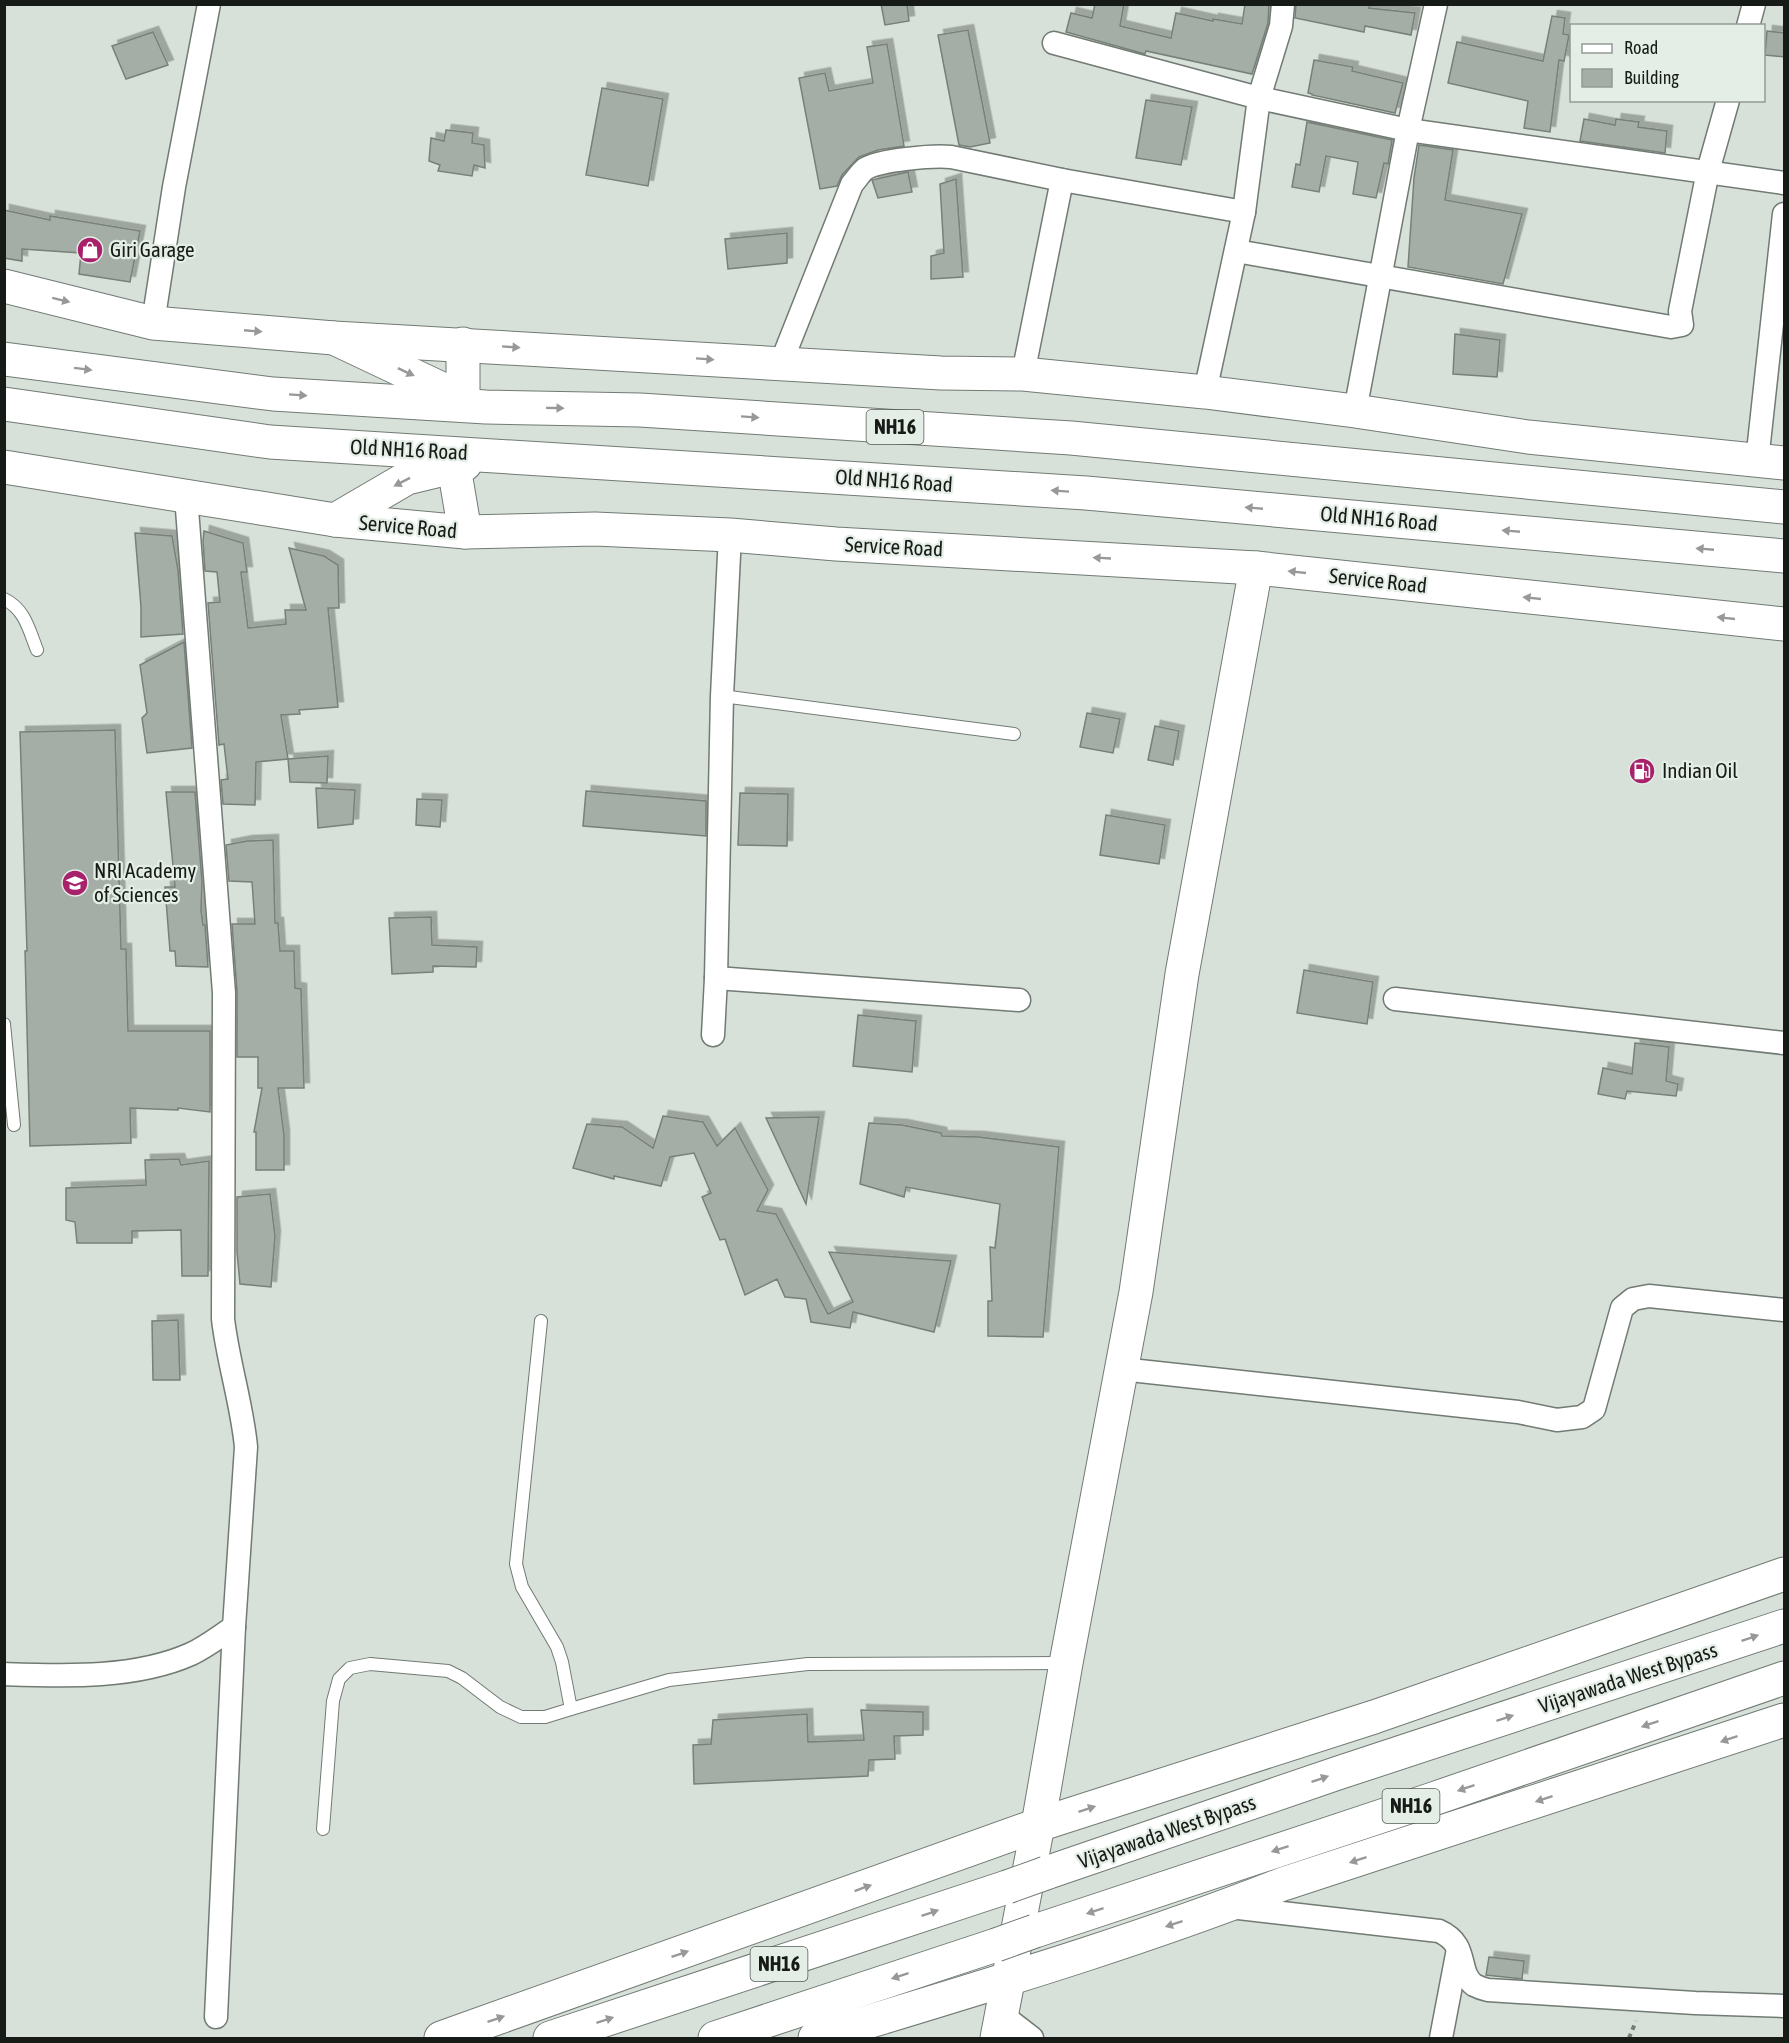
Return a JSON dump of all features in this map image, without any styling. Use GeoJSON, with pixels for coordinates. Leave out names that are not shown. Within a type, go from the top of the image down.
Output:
{"type":"FeatureCollection","features":[{"type":"Feature","properties":{"kind":"main road"},"geometry":{"type":"LineString","coordinates":[[4,286],[153,323],[334,338],[941,373],[1023,374],[1205,392],[1355,411],[1528,438],[1771,462]]}},
{"type":"Feature","properties":{"kind":"main road"},"geometry":{"type":"LineString","coordinates":[[334,338],[474,403]]}},
{"type":"Feature","properties":{"kind":"main road"},"geometry":{"type":"LineString","coordinates":[[463,344],[474,403]]}},
{"type":"Feature","properties":{"kind":"main road","name":"NH16"},"geometry":{"type":"LineString","coordinates":[[4,359],[273,394],[640,410],[1071,438],[1785,507]]}},
{"type":"Feature","properties":{"kind":"main road","name":"Old NH16 Road"},"geometry":{"type":"LineString","coordinates":[[4,404],[270,442],[1086,493],[1785,556]]}},
{"type":"Feature","properties":{"kind":"main road"},"geometry":{"type":"LineString","coordinates":[[335,520],[407,478],[498,456]]}},
{"type":"Feature","properties":{"kind":"main road","name":"Service Road"},"geometry":{"type":"LineString","coordinates":[[4,467],[335,520],[465,532],[595,529],[1256,567],[1785,624]]}},
{"type":"Feature","properties":{"kind":"main road"},"geometry":{"type":"LineString","coordinates":[[453,467],[465,532]]}},
{"type":"Feature","properties":{"kind":"main road"},"geometry":{"type":"LineString","coordinates":[[999,2026],[1136,1292],[1182,974],[1256,567]]}},
{"type":"Feature","properties":{"kind":"main road"},"geometry":{"type":"LineString","coordinates":[[441,2038],[1038,1825],[1374,1717],[1785,1574]]}},
{"type":"Feature","properties":{"kind":"main road","name":"Vijayawada West Bypass"},"geometry":{"type":"LineString","coordinates":[[550,2038],[1007,1887],[1338,1773],[1785,1626]]}},
{"type":"Feature","properties":{"kind":"main road","name":"NH16"},"geometry":{"type":"LineString","coordinates":[[715,2038],[1430,1800],[1785,1678]]}},
{"type":"Feature","properties":{"kind":"main road"},"geometry":{"type":"LineString","coordinates":[[815,2038],[1225,1907],[1283,1884],[1785,1720]]}},
{"type":"Feature","properties":{"kind":"street"},"geometry":{"type":"LineString","coordinates":[[153,323],[174,187],[209,4]]}},
{"type":"Feature","properties":{"kind":"street"},"geometry":{"type":"LineString","coordinates":[[1205,392],[1244,212],[1259,98],[1281,26],[1283,4]]}},
{"type":"Feature","properties":{"kind":"street"},"geometry":{"type":"LineString","coordinates":[[1355,411],[1408,130],[1436,4]]}},
{"type":"Feature","properties":{"kind":"street"},"geometry":{"type":"LineString","coordinates":[[1749,24],[1754,4]]}},
{"type":"Feature","properties":{"kind":"street"},"geometry":{"type":"LineString","coordinates":[[1054,43],[1259,98],[1408,130],[1785,183]]}},
{"type":"Feature","properties":{"kind":"street"},"geometry":{"type":"LineString","coordinates":[[1236,251],[1671,327],[1682,325],[1680,311],[1708,171],[1727,102]]}},
{"type":"Feature","properties":{"kind":"street"},"geometry":{"type":"LineString","coordinates":[[781,363],[852,184],[865,170],[878,165],[936,155],[1244,212]]}},
{"type":"Feature","properties":{"kind":"street"},"geometry":{"type":"LineString","coordinates":[[1023,374],[1062,180]]}},
{"type":"Feature","properties":{"kind":"street"},"geometry":{"type":"LineString","coordinates":[[1771,462],[1785,214]]}},
{"type":"Feature","properties":{"kind":"street"},"geometry":{"type":"LineString","coordinates":[[186,496],[224,993],[223,1319],[227,1351],[244,1425],[246,1447],[234,1627],[216,2017]]}},
{"type":"Feature","properties":{"kind":"street"},"geometry":{"type":"LineString","coordinates":[[712,1035],[716,978],[722,696],[730,535]]}},
{"type":"Feature","properties":{"kind":"street"},"geometry":{"type":"LineString","coordinates":[[716,978],[1018,1000]]}},
{"type":"Feature","properties":{"kind":"street"},"geometry":{"type":"LineString","coordinates":[[1395,999],[1785,1043]]}},
{"type":"Feature","properties":{"kind":"street"},"geometry":{"type":"LineString","coordinates":[[1121,1369],[1518,1412],[1557,1420],[1582,1417],[1594,1409],[1622,1308],[1633,1299],[1649,1296],[1785,1310]]}},
{"type":"Feature","properties":{"kind":"street"},"geometry":{"type":"LineString","coordinates":[[4,1674],[74,1677],[143,1668],[192,1653],[234,1627]]}},
{"type":"Feature","properties":{"kind":"street"},"geometry":{"type":"LineString","coordinates":[[1225,1907],[1439,1931],[1450,1936],[1458,1946],[1469,1979],[1475,1985],[1488,1990],[1695,2003],[1785,2006]]}},
{"type":"Feature","properties":{"kind":"street"},"geometry":{"type":"LineString","coordinates":[[1441,2038],[1458,1946]]}},
{"type":"Feature","properties":{"kind":"street"},"geometry":{"type":"LineString","coordinates":[[999,2026],[1032,2038]]}},
{"type":"Feature","properties":{"kind":"lane"},"geometry":{"type":"LineString","coordinates":[[4,599],[22,613],[37,650]]}},
{"type":"Feature","properties":{"kind":"lane"},"geometry":{"type":"LineString","coordinates":[[722,696],[1014,734]]}},
{"type":"Feature","properties":{"kind":"lane"},"geometry":{"type":"LineString","coordinates":[[4,1024],[14,1125]]}},
{"type":"Feature","properties":{"kind":"lane"},"geometry":{"type":"LineString","coordinates":[[541,1321],[516,1564],[522,1587],[557,1647],[571,1710]]}},
{"type":"Feature","properties":{"kind":"lane"},"geometry":{"type":"LineString","coordinates":[[323,1829],[333,1701],[339,1679],[350,1668],[369,1664],[448,1671],[462,1678],[501,1707],[520,1716],[545,1717],[669,1680],[808,1664],[1066,1663]]}},
{"type":"Feature","properties":{"kind":"building"},"geometry":{"type":"Polygon","coordinates":[[[881,4],[907,4],[909,21],[885,25],[881,4]]]}},
{"type":"Feature","properties":{"kind":"building"},"geometry":{"type":"Polygon","coordinates":[[[1095,4],[1124,4],[1120,26],[1171,38],[1176,13],[1213,21],[1213,19],[1242,24],[1245,4],[1269,4],[1268,23],[1252,74],[1146,51],[1145,54],[1066,32],[1071,13],[1092,18],[1095,4]]]}},
{"type":"Feature","properties":{"kind":"building"},"geometry":{"type":"Polygon","coordinates":[[[1296,4],[1370,4],[1369,8],[1415,13],[1411,35],[1365,26],[1364,32],[1295,18],[1296,4]]]}},
{"type":"Feature","properties":{"kind":"building"},"geometry":{"type":"Polygon","coordinates":[[[1552,16],[1565,18],[1563,34],[1569,35],[1564,61],[1559,60],[1550,132],[1524,128],[1528,101],[1448,83],[1457,42],[1543,61],[1552,16]]]}},
{"type":"Feature","properties":{"kind":"building"},"geometry":{"type":"Polygon","coordinates":[[[968,30],[990,143],[970,147],[959,145],[938,35],[968,30]]]}},
{"type":"Feature","properties":{"kind":"building"},"geometry":{"type":"Polygon","coordinates":[[[1767,31],[1785,33],[1785,57],[1765,55],[1767,31]]]}},
{"type":"Feature","properties":{"kind":"building"},"geometry":{"type":"Polygon","coordinates":[[[153,32],[168,65],[126,79],[112,46],[153,32]]]}},
{"type":"Feature","properties":{"kind":"building"},"geometry":{"type":"Polygon","coordinates":[[[887,44],[904,146],[878,150],[859,157],[842,175],[837,186],[820,189],[799,78],[825,73],[829,91],[873,83],[867,47],[887,44]]]}},
{"type":"Feature","properties":{"kind":"building"},"geometry":{"type":"Polygon","coordinates":[[[1314,60],[1353,67],[1352,71],[1403,83],[1395,113],[1308,93],[1314,60]]]}},
{"type":"Feature","properties":{"kind":"building"},"geometry":{"type":"Polygon","coordinates":[[[602,88],[663,99],[648,186],[586,175],[602,88]]]}},
{"type":"Feature","properties":{"kind":"building"},"geometry":{"type":"Polygon","coordinates":[[[1146,100],[1192,107],[1181,165],[1136,158],[1146,100]]]}},
{"type":"Feature","properties":{"kind":"building"},"geometry":{"type":"Polygon","coordinates":[[[1584,119],[1615,125],[1616,119],[1639,122],[1638,127],[1667,131],[1665,153],[1580,141],[1584,119]]]}},
{"type":"Feature","properties":{"kind":"building"},"geometry":{"type":"Polygon","coordinates":[[[1307,122],[1392,140],[1388,164],[1384,163],[1376,198],[1353,194],[1358,162],[1326,156],[1319,192],[1292,187],[1296,164],[1300,165],[1307,122]]]}},
{"type":"Feature","properties":{"kind":"building"},"geometry":{"type":"Polygon","coordinates":[[[446,130],[473,133],[472,143],[484,145],[485,168],[474,165],[472,176],[438,171],[440,165],[429,161],[431,138],[444,141],[446,130]]]}},
{"type":"Feature","properties":{"kind":"building"},"geometry":{"type":"Polygon","coordinates":[[[1419,145],[1453,150],[1445,200],[1522,214],[1503,284],[1408,267],[1414,178],[1419,145]]]}},
{"type":"Feature","properties":{"kind":"building"},"geometry":{"type":"Polygon","coordinates":[[[908,172],[912,192],[878,198],[872,180],[908,172]]]}},
{"type":"Feature","properties":{"kind":"building"},"geometry":{"type":"Polygon","coordinates":[[[956,179],[963,277],[931,279],[931,256],[944,253],[940,184],[956,179]]]}},
{"type":"Feature","properties":{"kind":"building"},"geometry":{"type":"Polygon","coordinates":[[[4,210],[50,220],[50,216],[140,231],[130,282],[79,274],[81,253],[22,249],[22,261],[4,258],[4,210]]]}},
{"type":"Feature","properties":{"kind":"building"},"geometry":{"type":"Polygon","coordinates":[[[787,233],[787,263],[728,269],[725,239],[787,233]]]}},
{"type":"Feature","properties":{"kind":"building"},"geometry":{"type":"Polygon","coordinates":[[[1455,334],[1500,340],[1497,377],[1453,374],[1455,334]]]}},
{"type":"Feature","properties":{"kind":"building"},"geometry":{"type":"Polygon","coordinates":[[[204,531],[243,543],[247,572],[241,572],[248,628],[286,624],[285,610],[306,610],[289,548],[324,556],[338,565],[339,608],[328,608],[338,707],[299,710],[300,714],[281,715],[288,759],[256,762],[255,805],[223,804],[221,780],[228,779],[224,744],[219,745],[208,603],[220,602],[217,572],[205,571],[204,531]]]}},
{"type":"Feature","properties":{"kind":"building"},"geometry":{"type":"Polygon","coordinates":[[[135,533],[172,536],[178,570],[183,634],[141,637],[135,533]]]}},
{"type":"Feature","properties":{"kind":"building"},"geometry":{"type":"Polygon","coordinates":[[[184,642],[192,748],[147,753],[142,718],[147,713],[140,665],[184,642]]]}},
{"type":"Feature","properties":{"kind":"building"},"geometry":{"type":"Polygon","coordinates":[[[1087,713],[1120,719],[1113,753],[1080,747],[1087,713]]]}},
{"type":"Feature","properties":{"kind":"building"},"geometry":{"type":"Polygon","coordinates":[[[1155,726],[1179,731],[1173,765],[1148,760],[1155,726]]]}},
{"type":"Feature","properties":{"kind":"building"},"geometry":{"type":"Polygon","coordinates":[[[115,730],[121,949],[126,949],[128,1031],[210,1031],[210,1112],[178,1108],[178,1110],[130,1108],[131,1143],[30,1146],[20,732],[115,730]]]}},
{"type":"Feature","properties":{"kind":"building"},"geometry":{"type":"Polygon","coordinates":[[[328,756],[327,783],[290,782],[288,759],[328,756]]]}},
{"type":"Feature","properties":{"kind":"building"},"geometry":{"type":"Polygon","coordinates":[[[316,788],[355,790],[353,824],[318,828],[316,788]]]}},
{"type":"Feature","properties":{"kind":"building"},"geometry":{"type":"Polygon","coordinates":[[[586,791],[706,801],[706,836],[583,826],[586,791]]]}},
{"type":"Feature","properties":{"kind":"building"},"geometry":{"type":"Polygon","coordinates":[[[166,792],[195,792],[202,882],[201,910],[203,925],[205,925],[208,967],[176,966],[175,951],[170,951],[165,887],[175,887],[166,792]]]}},
{"type":"Feature","properties":{"kind":"building"},"geometry":{"type":"Polygon","coordinates":[[[740,793],[788,794],[787,846],[738,845],[740,793]]]}},
{"type":"Feature","properties":{"kind":"building"},"geometry":{"type":"Polygon","coordinates":[[[417,799],[442,800],[440,827],[416,825],[417,799]]]}},
{"type":"Feature","properties":{"kind":"building"},"geometry":{"type":"Polygon","coordinates":[[[1106,815],[1165,825],[1159,864],[1100,855],[1106,815]]]}},
{"type":"Feature","properties":{"kind":"building"},"geometry":{"type":"Polygon","coordinates":[[[273,840],[275,923],[278,923],[280,951],[294,951],[295,988],[301,989],[304,1088],[278,1088],[284,1135],[284,1170],[256,1170],[256,1132],[254,1132],[262,1088],[258,1088],[258,1057],[237,1057],[237,992],[232,924],[255,924],[252,882],[229,881],[226,845],[273,840]]]}},
{"type":"Feature","properties":{"kind":"building"},"geometry":{"type":"Polygon","coordinates":[[[431,917],[432,945],[477,947],[476,967],[433,966],[433,972],[392,974],[389,918],[431,917]]]}},
{"type":"Feature","properties":{"kind":"building"},"geometry":{"type":"Polygon","coordinates":[[[1304,970],[1373,982],[1367,1024],[1297,1013],[1304,970]]]}},
{"type":"Feature","properties":{"kind":"building"},"geometry":{"type":"Polygon","coordinates":[[[858,1015],[916,1021],[912,1072],[853,1066],[858,1015]]]}},
{"type":"Feature","properties":{"kind":"building"},"geometry":{"type":"Polygon","coordinates":[[[1635,1043],[1669,1047],[1666,1081],[1678,1084],[1676,1096],[1627,1091],[1625,1099],[1598,1094],[1603,1068],[1632,1074],[1635,1043]]]}},
{"type":"Feature","properties":{"kind":"building"},"geometry":{"type":"Polygon","coordinates":[[[663,1116],[703,1122],[717,1146],[735,1128],[768,1190],[757,1211],[776,1214],[828,1314],[853,1302],[829,1252],[951,1261],[934,1332],[853,1312],[850,1328],[811,1322],[806,1299],[785,1297],[777,1279],[745,1295],[725,1239],[720,1240],[702,1197],[711,1193],[694,1153],[670,1157],[661,1186],[614,1176],[614,1179],[573,1168],[587,1124],[622,1127],[653,1148],[663,1116]]]}},
{"type":"Feature","properties":{"kind":"building"},"geometry":{"type":"Polygon","coordinates":[[[819,1117],[806,1204],[766,1118],[819,1117]]]}},
{"type":"Feature","properties":{"kind":"building"},"geometry":{"type":"Polygon","coordinates":[[[869,1123],[902,1125],[941,1133],[942,1136],[979,1137],[1059,1147],[1043,1337],[988,1336],[988,1301],[992,1301],[990,1247],[995,1248],[1000,1204],[906,1187],[904,1197],[860,1184],[869,1123]]]}},
{"type":"Feature","properties":{"kind":"building"},"geometry":{"type":"Polygon","coordinates":[[[179,1159],[181,1165],[209,1161],[208,1276],[182,1276],[181,1230],[132,1231],[132,1243],[77,1243],[75,1222],[66,1220],[66,1188],[146,1185],[145,1160],[179,1159]]]}},
{"type":"Feature","properties":{"kind":"building"},"geometry":{"type":"Polygon","coordinates":[[[270,1194],[275,1236],[271,1287],[240,1284],[237,1252],[237,1197],[270,1194]]]}},
{"type":"Feature","properties":{"kind":"building"},"geometry":{"type":"Polygon","coordinates":[[[178,1320],[180,1380],[153,1380],[152,1321],[178,1320]]]}},
{"type":"Feature","properties":{"kind":"building"},"geometry":{"type":"Polygon","coordinates":[[[861,1710],[923,1712],[923,1735],[894,1736],[895,1759],[869,1760],[868,1776],[694,1784],[693,1745],[711,1744],[713,1720],[807,1714],[808,1742],[864,1740],[861,1710]]]}},
{"type":"Feature","properties":{"kind":"building"},"geometry":{"type":"Polygon","coordinates":[[[1489,1957],[1524,1961],[1522,1979],[1486,1975],[1489,1957]]]}},
{"type":"Feature","properties":{"kind":"place","name":"Giri Garage"},"geometry":{"type":"Point","coordinates":[90,250]}},
{"type":"Feature","properties":{"kind":"place","name":"Indian Oil"},"geometry":{"type":"Point","coordinates":[1642,771]}},
{"type":"Feature","properties":{"kind":"place","name":"NRI Academy of Sciences"},"geometry":{"type":"Point","coordinates":[75,883]}}]}
